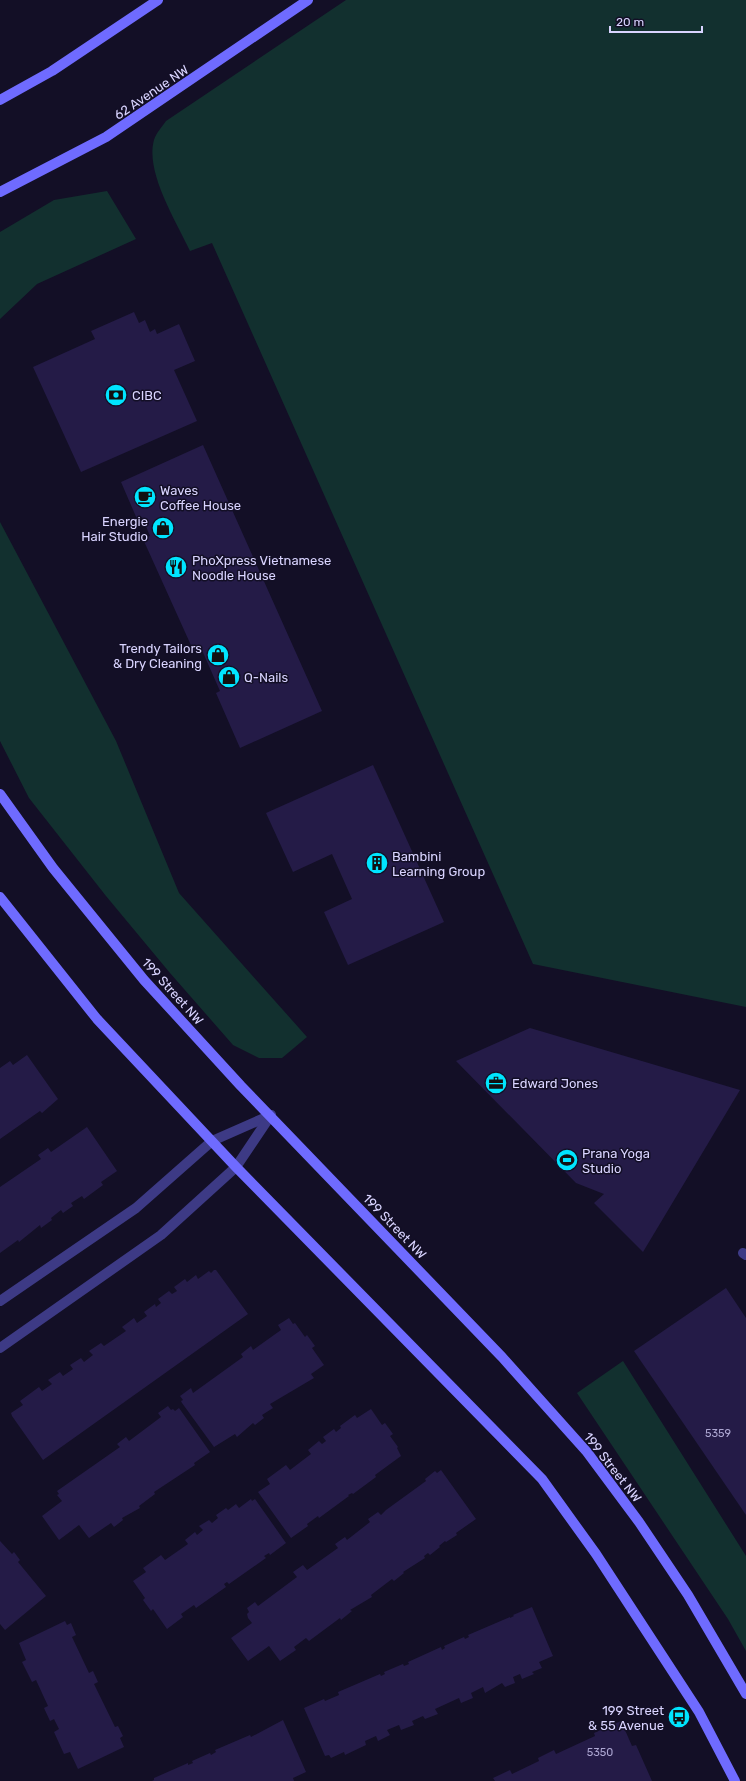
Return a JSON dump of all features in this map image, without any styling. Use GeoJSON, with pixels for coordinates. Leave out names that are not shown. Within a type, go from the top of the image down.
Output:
{"type":"FeatureCollection","features":[{"type":"Feature","properties":{"kind":"main road"},"geometry":{"type":"LineString","coordinates":[[0,100],[52,71],[158,0]]}},
{"type":"Feature","properties":{"kind":"main road","name":"62 Avenue NW"},"geometry":{"type":"LineString","coordinates":[[0,192],[106,137],[308,0]]}},
{"type":"Feature","properties":{"kind":"main road","name":"199 Street NW"},"geometry":{"type":"LineString","coordinates":[[0,794],[53,868],[144,980],[241,1086],[271,1115],[502,1358],[587,1452],[639,1522],[688,1595],[746,1694]]}},
{"type":"Feature","properties":{"kind":"main road"},"geometry":{"type":"LineString","coordinates":[[0,897],[97,1019],[236,1167],[542,1479],[596,1554],[695,1705],[735,1781]]}},
{"type":"Feature","properties":{"kind":"lane"},"geometry":{"type":"LineString","coordinates":[[0,1301],[136,1208],[212,1141],[271,1115]]}},
{"type":"Feature","properties":{"kind":"lane"},"geometry":{"type":"LineString","coordinates":[[0,1348],[161,1235],[236,1167],[271,1115]]}},
{"type":"Feature","properties":{"kind":"green space"},"geometry":{"type":"Polygon","coordinates":[[[346,0],[746,0],[746,1007],[533,964],[212,243],[190,251],[163,196],[154,167],[152,153],[155,137],[166,121],[346,0]]]}},
{"type":"Feature","properties":{"kind":"green space"},"geometry":{"type":"Polygon","coordinates":[[[107,191],[136,239],[37,284],[0,319],[0,232],[54,200],[107,191]]]}},
{"type":"Feature","properties":{"kind":"green space"},"geometry":{"type":"Polygon","coordinates":[[[0,522],[116,741],[179,893],[307,1037],[282,1058],[259,1058],[233,1045],[170,973],[106,896],[29,798],[0,741],[0,522]]]}},
{"type":"Feature","properties":{"kind":"green space"},"geometry":{"type":"Polygon","coordinates":[[[623,1361],[746,1556],[746,1651],[728,1619],[577,1393],[623,1361]]]}},
{"type":"Feature","properties":{"kind":"building","name":"CIBC"},"geometry":{"type":"Polygon","coordinates":[[[134,312],[139,323],[145,320],[150,332],[155,329],[157,334],[179,324],[195,361],[174,370],[197,421],[81,472],[33,367],[95,339],[91,331],[134,312]]]}},
{"type":"Feature","properties":{"kind":"building"},"geometry":{"type":"Polygon","coordinates":[[[203,445],[322,711],[240,748],[216,693],[220,691],[201,648],[194,652],[143,539],[150,536],[142,517],[137,519],[121,482],[203,445]]]}},
{"type":"Feature","properties":{"kind":"building","name":"Bambini Learning Group"},"geometry":{"type":"Polygon","coordinates":[[[373,765],[444,922],[348,965],[324,912],[352,899],[332,854],[293,872],[266,813],[373,765]]]}},
{"type":"Feature","properties":{"kind":"building"},"geometry":{"type":"Polygon","coordinates":[[[530,1028],[740,1090],[643,1252],[594,1203],[604,1194],[576,1183],[456,1061],[530,1028]]]}},
{"type":"Feature","properties":{"kind":"building"},"geometry":{"type":"Polygon","coordinates":[[[27,1055],[58,1099],[42,1113],[40,1111],[0,1139],[0,1068],[10,1061],[13,1065],[27,1055]]]}},
{"type":"Feature","properties":{"kind":"building"},"geometry":{"type":"Polygon","coordinates":[[[87,1127],[117,1171],[101,1182],[103,1185],[84,1199],[82,1196],[71,1203],[73,1206],[63,1213],[61,1210],[51,1218],[52,1220],[41,1228],[40,1225],[19,1242],[18,1240],[0,1253],[0,1187],[41,1159],[38,1155],[48,1148],[51,1152],[87,1127]]]}},
{"type":"Feature","properties":{"kind":"building"},"geometry":{"type":"Polygon","coordinates":[[[216,1270],[248,1314],[43,1460],[12,1416],[11,1413],[23,1405],[20,1401],[39,1387],[42,1391],[52,1384],[48,1380],[60,1372],[63,1376],[73,1369],[70,1365],[81,1358],[84,1362],[93,1355],[89,1351],[101,1343],[104,1346],[126,1331],[122,1327],[134,1318],[137,1323],[147,1316],[144,1312],[155,1304],[156,1307],[161,1303],[158,1299],[169,1291],[172,1294],[177,1291],[174,1287],[185,1279],[187,1282],[196,1275],[198,1279],[209,1271],[211,1273],[216,1270]]]}},
{"type":"Feature","properties":{"kind":"building"},"geometry":{"type":"Polygon","coordinates":[[[726,1288],[746,1318],[746,1515],[634,1351],[726,1288]]]}},
{"type":"Feature","properties":{"kind":"building"},"geometry":{"type":"Polygon","coordinates":[[[289,1318],[293,1324],[295,1323],[305,1337],[307,1335],[315,1346],[312,1348],[324,1365],[311,1374],[314,1378],[270,1404],[273,1408],[262,1415],[264,1418],[255,1425],[253,1423],[237,1437],[235,1434],[214,1447],[182,1403],[181,1401],[183,1400],[180,1396],[191,1388],[193,1393],[243,1357],[241,1354],[251,1346],[253,1350],[281,1330],[278,1325],[289,1318]]]}},
{"type":"Feature","properties":{"kind":"building"},"geometry":{"type":"Polygon","coordinates":[[[168,1406],[171,1410],[173,1409],[175,1411],[179,1408],[210,1452],[194,1463],[195,1465],[154,1492],[155,1494],[139,1506],[140,1508],[122,1518],[123,1520],[114,1527],[111,1523],[89,1538],[79,1525],[59,1540],[42,1516],[62,1501],[57,1495],[59,1494],[57,1491],[120,1447],[117,1444],[126,1437],[129,1441],[161,1417],[158,1413],[168,1406]]]}},
{"type":"Feature","properties":{"kind":"building"},"geometry":{"type":"Polygon","coordinates":[[[371,1409],[382,1425],[385,1423],[393,1434],[390,1436],[398,1447],[397,1448],[401,1456],[375,1475],[376,1477],[353,1494],[348,1495],[349,1496],[319,1518],[318,1516],[307,1524],[308,1526],[291,1538],[258,1492],[270,1484],[267,1479],[286,1465],[290,1470],[311,1454],[308,1450],[319,1441],[322,1444],[326,1441],[323,1437],[334,1429],[336,1432],[341,1428],[340,1426],[355,1415],[357,1418],[371,1409]]]}},
{"type":"Feature","properties":{"kind":"building"},"geometry":{"type":"Polygon","coordinates":[[[441,1470],[476,1519],[456,1533],[457,1535],[446,1542],[445,1541],[430,1555],[428,1553],[424,1556],[425,1558],[403,1572],[404,1573],[394,1581],[392,1579],[371,1595],[372,1597],[350,1610],[352,1611],[341,1620],[340,1618],[309,1641],[306,1638],[294,1647],[296,1650],[280,1661],[269,1646],[248,1661],[231,1638],[252,1623],[248,1618],[247,1614],[249,1612],[247,1608],[255,1602],[258,1606],[297,1577],[293,1572],[303,1565],[307,1570],[338,1548],[335,1544],[345,1537],[347,1540],[370,1522],[368,1519],[378,1512],[381,1515],[426,1481],[425,1479],[435,1471],[437,1473],[441,1470]]]}},
{"type":"Feature","properties":{"kind":"building"},"geometry":{"type":"Polygon","coordinates":[[[251,1499],[252,1501],[255,1499],[286,1543],[270,1555],[269,1553],[264,1556],[266,1558],[229,1584],[227,1582],[224,1584],[226,1587],[196,1608],[194,1605],[181,1614],[183,1617],[167,1629],[153,1609],[151,1611],[143,1600],[145,1598],[133,1581],[146,1572],[143,1568],[161,1555],[165,1560],[188,1544],[185,1540],[195,1532],[197,1535],[203,1530],[199,1526],[209,1520],[212,1523],[218,1518],[216,1515],[226,1508],[228,1510],[236,1504],[239,1508],[251,1499]]]}},
{"type":"Feature","properties":{"kind":"building"},"geometry":{"type":"Polygon","coordinates":[[[0,1541],[12,1554],[14,1552],[20,1560],[18,1562],[46,1596],[5,1630],[0,1624],[0,1541]]]}},
{"type":"Feature","properties":{"kind":"building"},"geometry":{"type":"Polygon","coordinates":[[[532,1607],[553,1656],[539,1662],[542,1668],[532,1672],[534,1674],[522,1679],[520,1674],[513,1677],[515,1683],[505,1687],[502,1683],[485,1693],[483,1687],[471,1693],[473,1698],[461,1703],[459,1698],[435,1709],[438,1714],[425,1719],[423,1716],[412,1721],[414,1725],[401,1730],[399,1725],[387,1730],[390,1735],[378,1741],[376,1736],[365,1741],[366,1745],[345,1755],[344,1752],[331,1758],[329,1755],[325,1756],[304,1708],[324,1699],[325,1701],[339,1695],[338,1692],[380,1674],[381,1676],[385,1674],[384,1672],[403,1664],[404,1666],[409,1664],[408,1662],[441,1647],[442,1650],[445,1648],[444,1646],[464,1637],[465,1639],[469,1637],[468,1635],[510,1618],[514,1616],[513,1615],[532,1607]]]}},
{"type":"Feature","properties":{"kind":"building"},"geometry":{"type":"Polygon","coordinates":[[[65,1621],[67,1625],[71,1623],[76,1635],[72,1637],[89,1673],[93,1671],[98,1682],[94,1684],[115,1727],[118,1726],[123,1736],[120,1738],[124,1747],[78,1769],[70,1752],[64,1754],[54,1732],[59,1729],[54,1719],[50,1721],[44,1708],[48,1706],[36,1680],[32,1682],[22,1662],[26,1660],[19,1643],[65,1621]]]}},
{"type":"Feature","properties":{"kind":"building"},"geometry":{"type":"Polygon","coordinates":[[[283,1720],[306,1772],[293,1778],[294,1781],[152,1781],[154,1778],[188,1763],[188,1765],[193,1763],[192,1761],[210,1753],[211,1755],[216,1752],[215,1750],[250,1735],[251,1737],[283,1720]]]}},
{"type":"Feature","properties":{"kind":"building"},"geometry":{"type":"Polygon","coordinates":[[[621,1721],[632,1746],[636,1745],[652,1781],[495,1781],[493,1778],[510,1770],[512,1774],[539,1761],[538,1758],[554,1750],[556,1754],[595,1736],[594,1733],[621,1721]]]}},
{"type":"Feature","properties":{"kind":"place","name":"CIBC"},"geometry":{"type":"Point","coordinates":[116,395]}},
{"type":"Feature","properties":{"kind":"place","name":"Waves Coffee House"},"geometry":{"type":"Point","coordinates":[145,497]}},
{"type":"Feature","properties":{"kind":"place","name":"Energie Hair Studio"},"geometry":{"type":"Point","coordinates":[163,528]}},
{"type":"Feature","properties":{"kind":"place","name":"PhoXpress Vietnamese Noodle House"},"geometry":{"type":"Point","coordinates":[176,567]}},
{"type":"Feature","properties":{"kind":"place","name":"Trendy Tailors & Dry Cleaning"},"geometry":{"type":"Point","coordinates":[218,655]}},
{"type":"Feature","properties":{"kind":"place","name":"Q-Nails"},"geometry":{"type":"Point","coordinates":[229,677]}},
{"type":"Feature","properties":{"kind":"place","name":"Bambini Learning Group"},"geometry":{"type":"Point","coordinates":[377,863]}},
{"type":"Feature","properties":{"kind":"place","name":"Edward Jones"},"geometry":{"type":"Point","coordinates":[496,1083]}},
{"type":"Feature","properties":{"kind":"place","name":"Prana Yoga Studio"},"geometry":{"type":"Point","coordinates":[567,1160]}},
{"type":"Feature","properties":{"kind":"place","name":"199 Street & 55 Avenue"},"geometry":{"type":"Point","coordinates":[679,1717]}}]}
